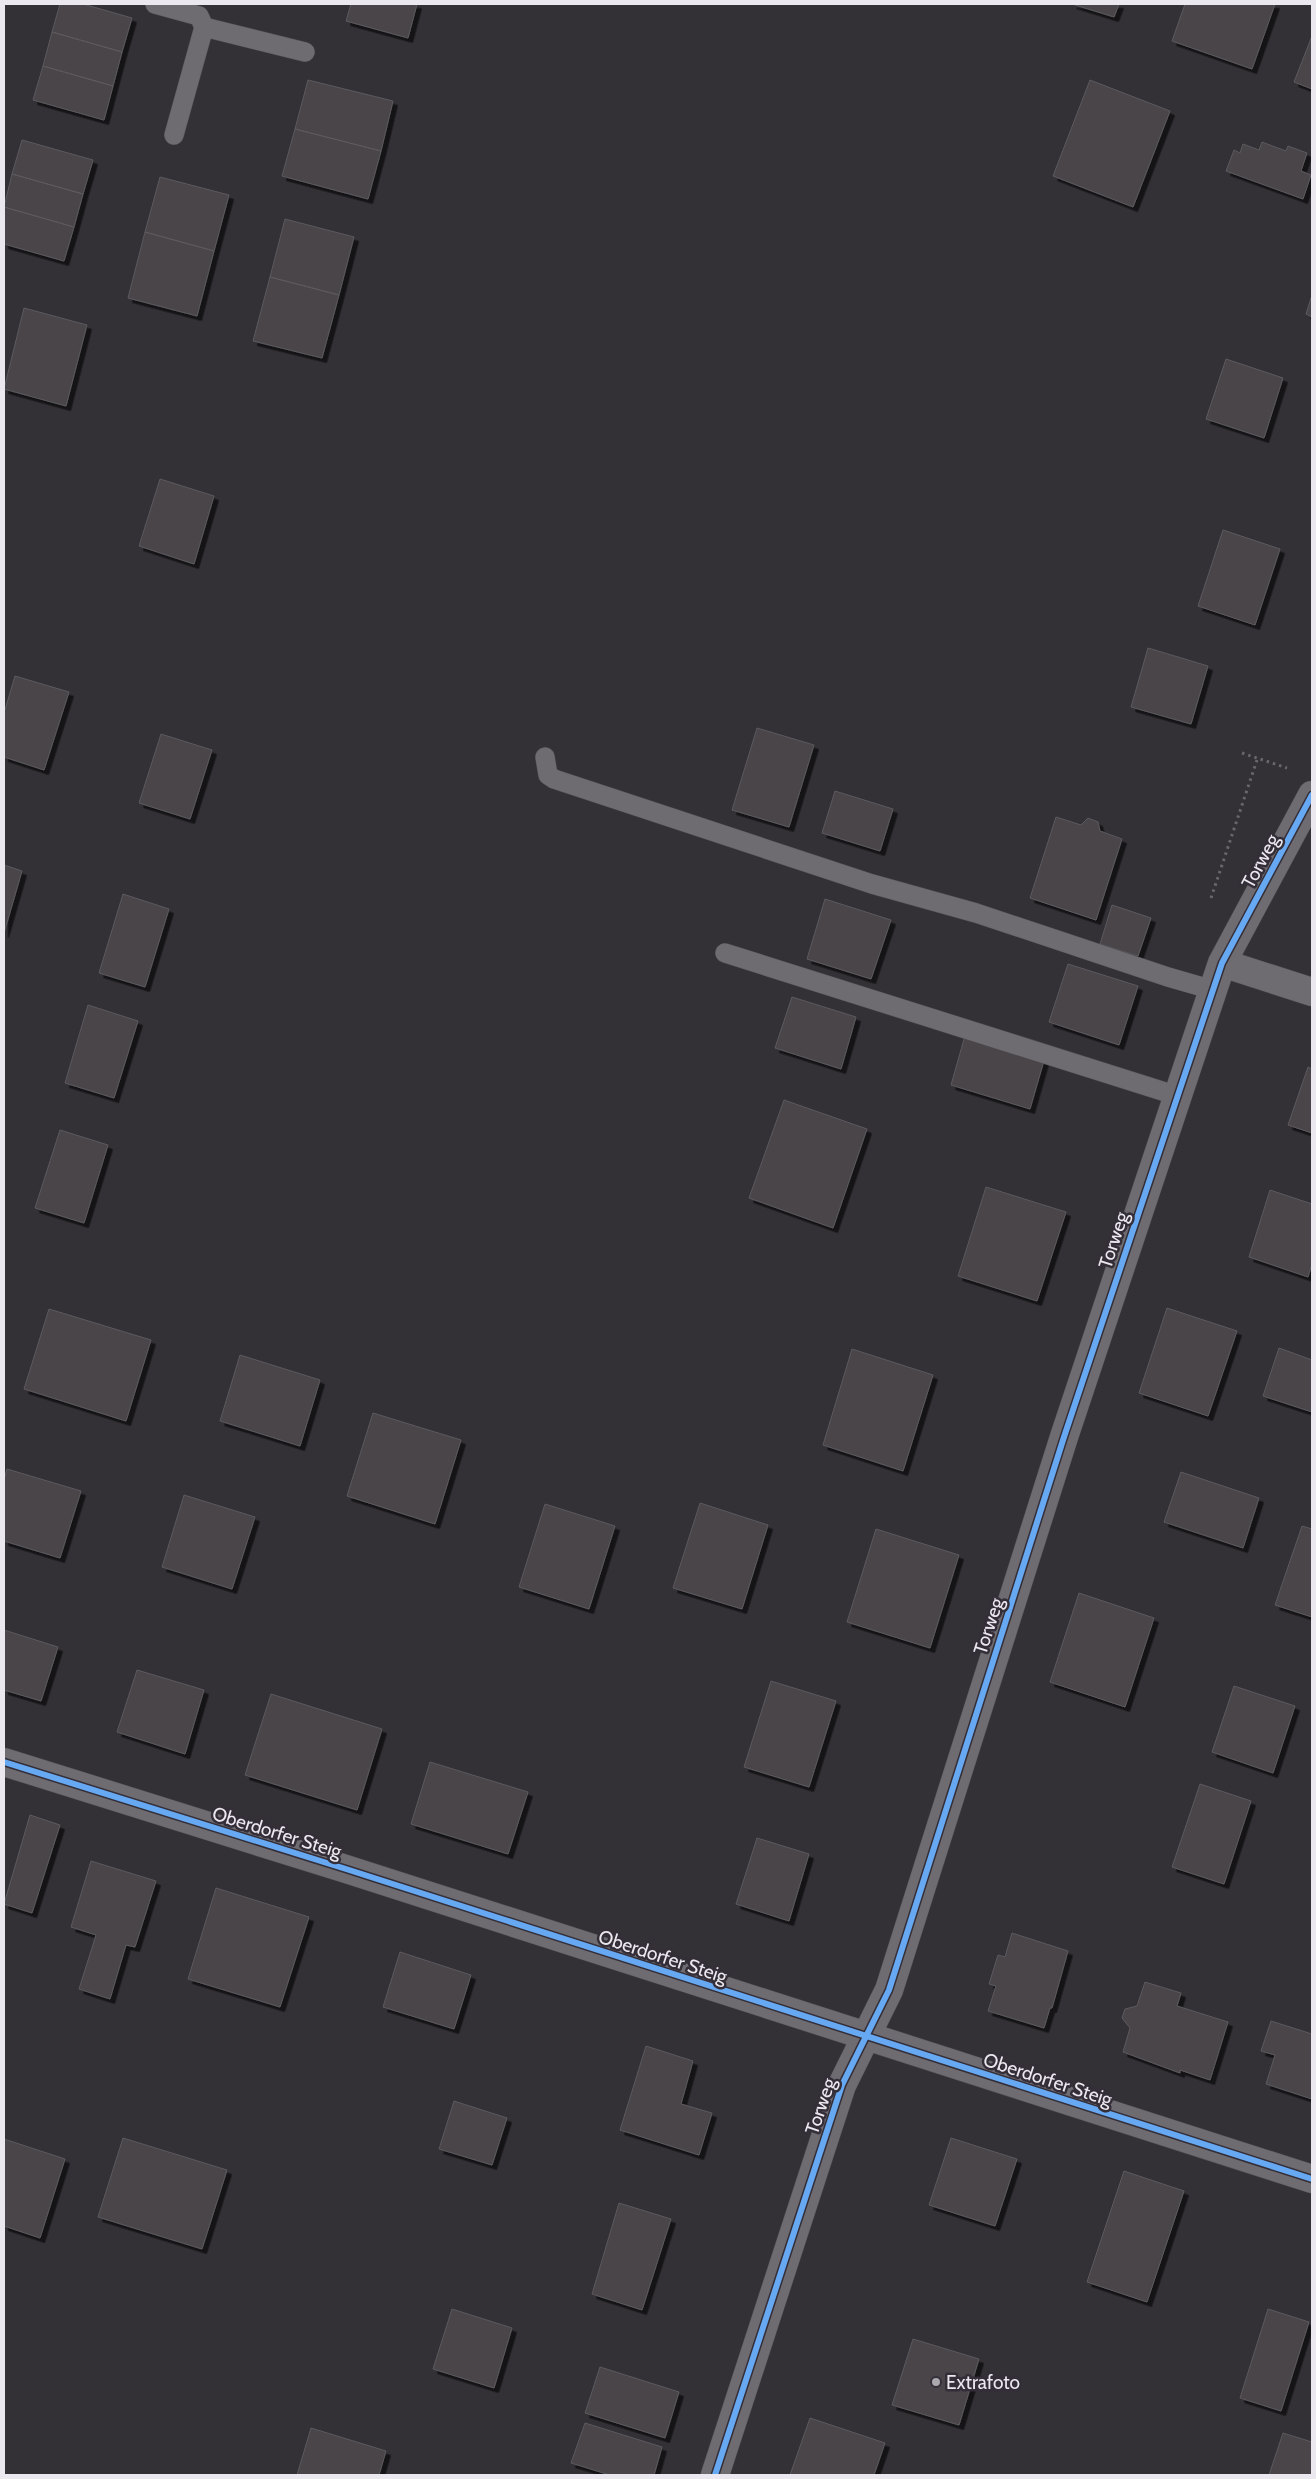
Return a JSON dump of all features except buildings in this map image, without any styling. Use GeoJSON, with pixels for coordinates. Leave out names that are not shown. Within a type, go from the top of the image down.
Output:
{"type":"FeatureCollection","features":[{"type":"Feature","properties":{"kind":"street","name":"Torweg"},"geometry":{"type":"LineString","coordinates":[[715,2475],[842,2084],[889,1990],[1064,1437],[1222,963],[1312,795]]}},
{"type":"Feature","properties":{"kind":"street"},"geometry":{"type":"LineString","coordinates":[[1222,963],[1312,992]]}},
{"type":"Feature","properties":{"kind":"street","name":"Oberdorfer Steig"},"geometry":{"type":"LineString","coordinates":[[4,1762],[364,1875],[1312,2180]]}},
{"type":"Feature","properties":{"kind":"lane"},"geometry":{"type":"LineString","coordinates":[[155,4],[199,16],[204,27],[174,135]]}},
{"type":"Feature","properties":{"kind":"lane"},"geometry":{"type":"LineString","coordinates":[[204,27],[305,52]]}},
{"type":"Feature","properties":{"kind":"lane"},"geometry":{"type":"LineString","coordinates":[[545,757],[548,775],[554,779],[872,884],[976,913],[1168,978],[1213,990]]}},
{"type":"Feature","properties":{"kind":"lane"},"geometry":{"type":"LineString","coordinates":[[725,953],[1178,1096]]}},
{"type":"Feature","properties":{"kind":"path"},"geometry":{"type":"LineString","coordinates":[[1242,753],[1258,757],[1290,770]]}},
{"type":"Feature","properties":{"kind":"path"},"geometry":{"type":"LineString","coordinates":[[1211,900],[1258,757]]}},
{"type":"Feature","properties":{"kind":"cycle path"},"geometry":{"type":"LineString","coordinates":[[715,2475],[842,2085],[889,1990],[1064,1437],[1222,963],[1312,795]]}},
{"type":"Feature","properties":{"kind":"cycle path"},"geometry":{"type":"LineString","coordinates":[[4,1762],[346,1869],[1312,2179]]}},
{"type":"Feature","properties":{"kind":"place","name":"Extrafoto"},"geometry":{"type":"Point","coordinates":[936,2382]}}]}
